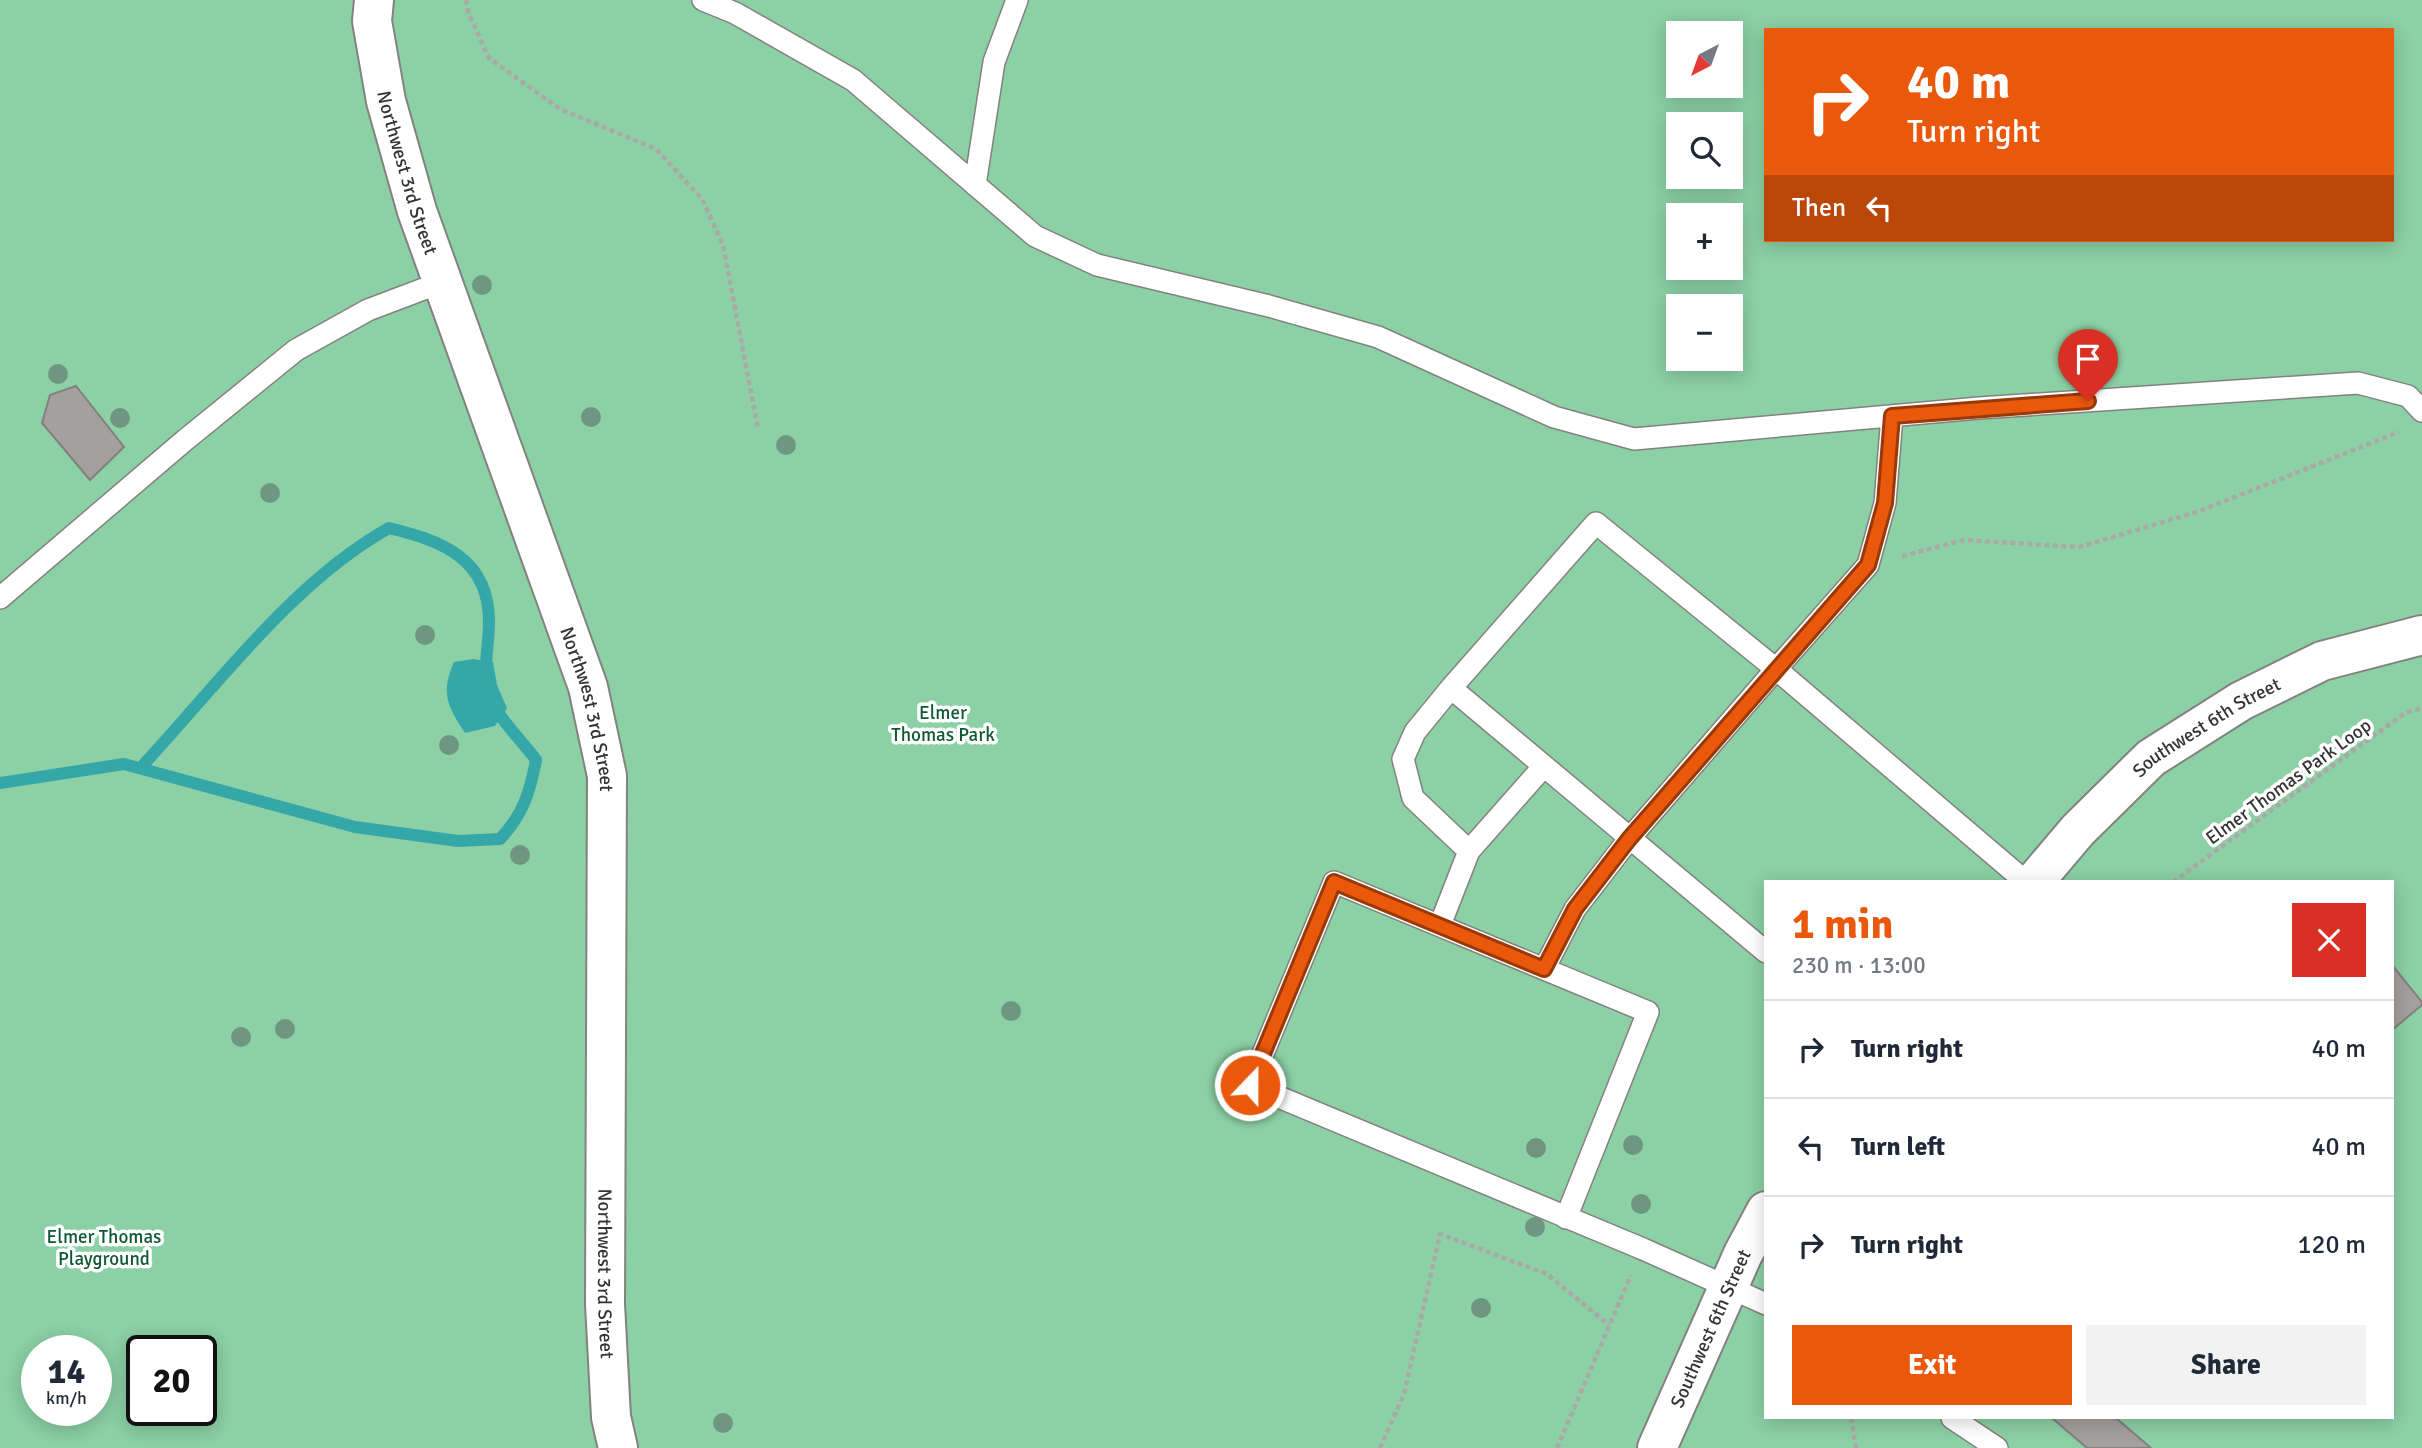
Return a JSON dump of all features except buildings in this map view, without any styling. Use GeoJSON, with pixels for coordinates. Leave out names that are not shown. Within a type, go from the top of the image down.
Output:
{"type":"FeatureCollection","features":[{"type":"Feature","properties":{"kind":"street","name":"Northwest 3rd Street"},"geometry":{"type":"LineString","coordinates":[[373,0],[372,20],[386,101],[442,282],[588,687],[607,776],[604,1304],[611,1417],[618,1448]]}},
{"type":"Feature","properties":{"kind":"street","name":"Southwest 6th Street"},"geometry":{"type":"LineString","coordinates":[[2036,880],[2078,830],[2151,758],[2241,701],[2322,661],[2422,635]]}},
{"type":"Feature","properties":{"kind":"street","name":"Southwest 6th Street"},"geometry":{"type":"LineString","coordinates":[[1657,1448],[1728,1286],[1764,1215]]}},
{"type":"Feature","properties":{"kind":"lane"},"geometry":{"type":"LineString","coordinates":[[703,0],[735,13],[853,80],[1035,236],[1097,265],[1269,306],[1378,337],[1554,417],[1634,439],[1892,416],[2358,383],[2408,396],[2422,411]]}},
{"type":"Feature","properties":{"kind":"lane"},"geometry":{"type":"LineString","coordinates":[[975,185],[994,62],[1017,0]]}},
{"type":"Feature","properties":{"kind":"lane"},"geometry":{"type":"LineString","coordinates":[[0,598],[184,440],[296,350],[368,310],[442,282]]}},
{"type":"Feature","properties":{"kind":"lane"},"geometry":{"type":"LineString","coordinates":[[1544,969],[1575,909],[1629,839],[1868,565],[1885,503],[1892,416]]}},
{"type":"Feature","properties":{"kind":"lane"},"geometry":{"type":"LineString","coordinates":[[1469,851],[1413,798],[1403,760],[1415,732],[1596,523],[1776,669],[2024,880]]}},
{"type":"Feature","properties":{"kind":"lane"},"geometry":{"type":"LineString","coordinates":[[1451,688],[1764,950]]}},
{"type":"Feature","properties":{"kind":"lane"},"geometry":{"type":"LineString","coordinates":[[1440,925],[1469,851],[1544,766]]}},
{"type":"Feature","properties":{"kind":"lane"},"geometry":{"type":"LineString","coordinates":[[1566,1217],[1648,1012],[1334,882],[1250,1085],[1566,1217],[1643,1249],[1764,1303]]}},
{"type":"Feature","properties":{"kind":"lane"},"geometry":{"type":"LineString","coordinates":[[1954,1419],[1997,1448]]}},
{"type":"Feature","properties":{"kind":"path"},"geometry":{"type":"LineString","coordinates":[[466,0],[468,12],[489,58],[560,109],[656,149],[702,199],[723,245],[758,429]]}},
{"type":"Feature","properties":{"kind":"path"},"geometry":{"type":"LineString","coordinates":[[1868,565],[1964,540],[2079,547],[2197,512],[2403,430]]}},
{"type":"Feature","properties":{"kind":"path","name":"Elmer Thomas Park Loop"},"geometry":{"type":"LineString","coordinates":[[2176,880],[2405,713],[2422,708]]}},
{"type":"Feature","properties":{"kind":"path"},"geometry":{"type":"LineString","coordinates":[[1380,1448],[1404,1394],[1440,1234],[1547,1274],[1609,1325]]}},
{"type":"Feature","properties":{"kind":"path"},"geometry":{"type":"LineString","coordinates":[[1557,1448],[1643,1249]]}},
{"type":"Feature","properties":{"kind":"path"},"geometry":{"type":"LineString","coordinates":[[1851,1419],[1856,1448]]}},
{"type":"Feature","properties":{"kind":"green space","name":"Elmer Thomas Park"},"geometry":{"type":"Polygon","coordinates":[[[0,0],[2422,0],[2422,1448],[0,1448],[0,0]]]}},
{"type":"Feature","properties":{"kind":"water"},"geometry":{"type":"Polygon","coordinates":[[[473,659],[493,662],[497,685],[507,708],[495,726],[465,733],[450,707],[447,683],[454,662],[473,659]]]}},
{"type":"Feature","properties":{"kind":"waterway"},"geometry":{"type":"LineString","coordinates":[[144,764],[289,605],[354,550],[389,528],[444,547],[459,556],[481,582],[487,600],[489,622],[486,677]]}},
{"type":"Feature","properties":{"kind":"waterway"},"geometry":{"type":"LineString","coordinates":[[0,783],[124,764],[355,827],[458,841],[500,839],[524,802],[536,760],[501,717],[494,704]]}},
{"type":"Feature","properties":{"kind":"route"},"geometry":{"type":"LineString","coordinates":[[1250,1085],[1334,882],[1544,969],[1575,909],[1629,839],[1868,565],[1885,503],[1892,416],[2088,401]]}},
{"type":"Feature","properties":{"kind":"park label","name":"Elmer Thomas Playground"},"geometry":{"type":"Point","coordinates":[104,1247]}}]}
